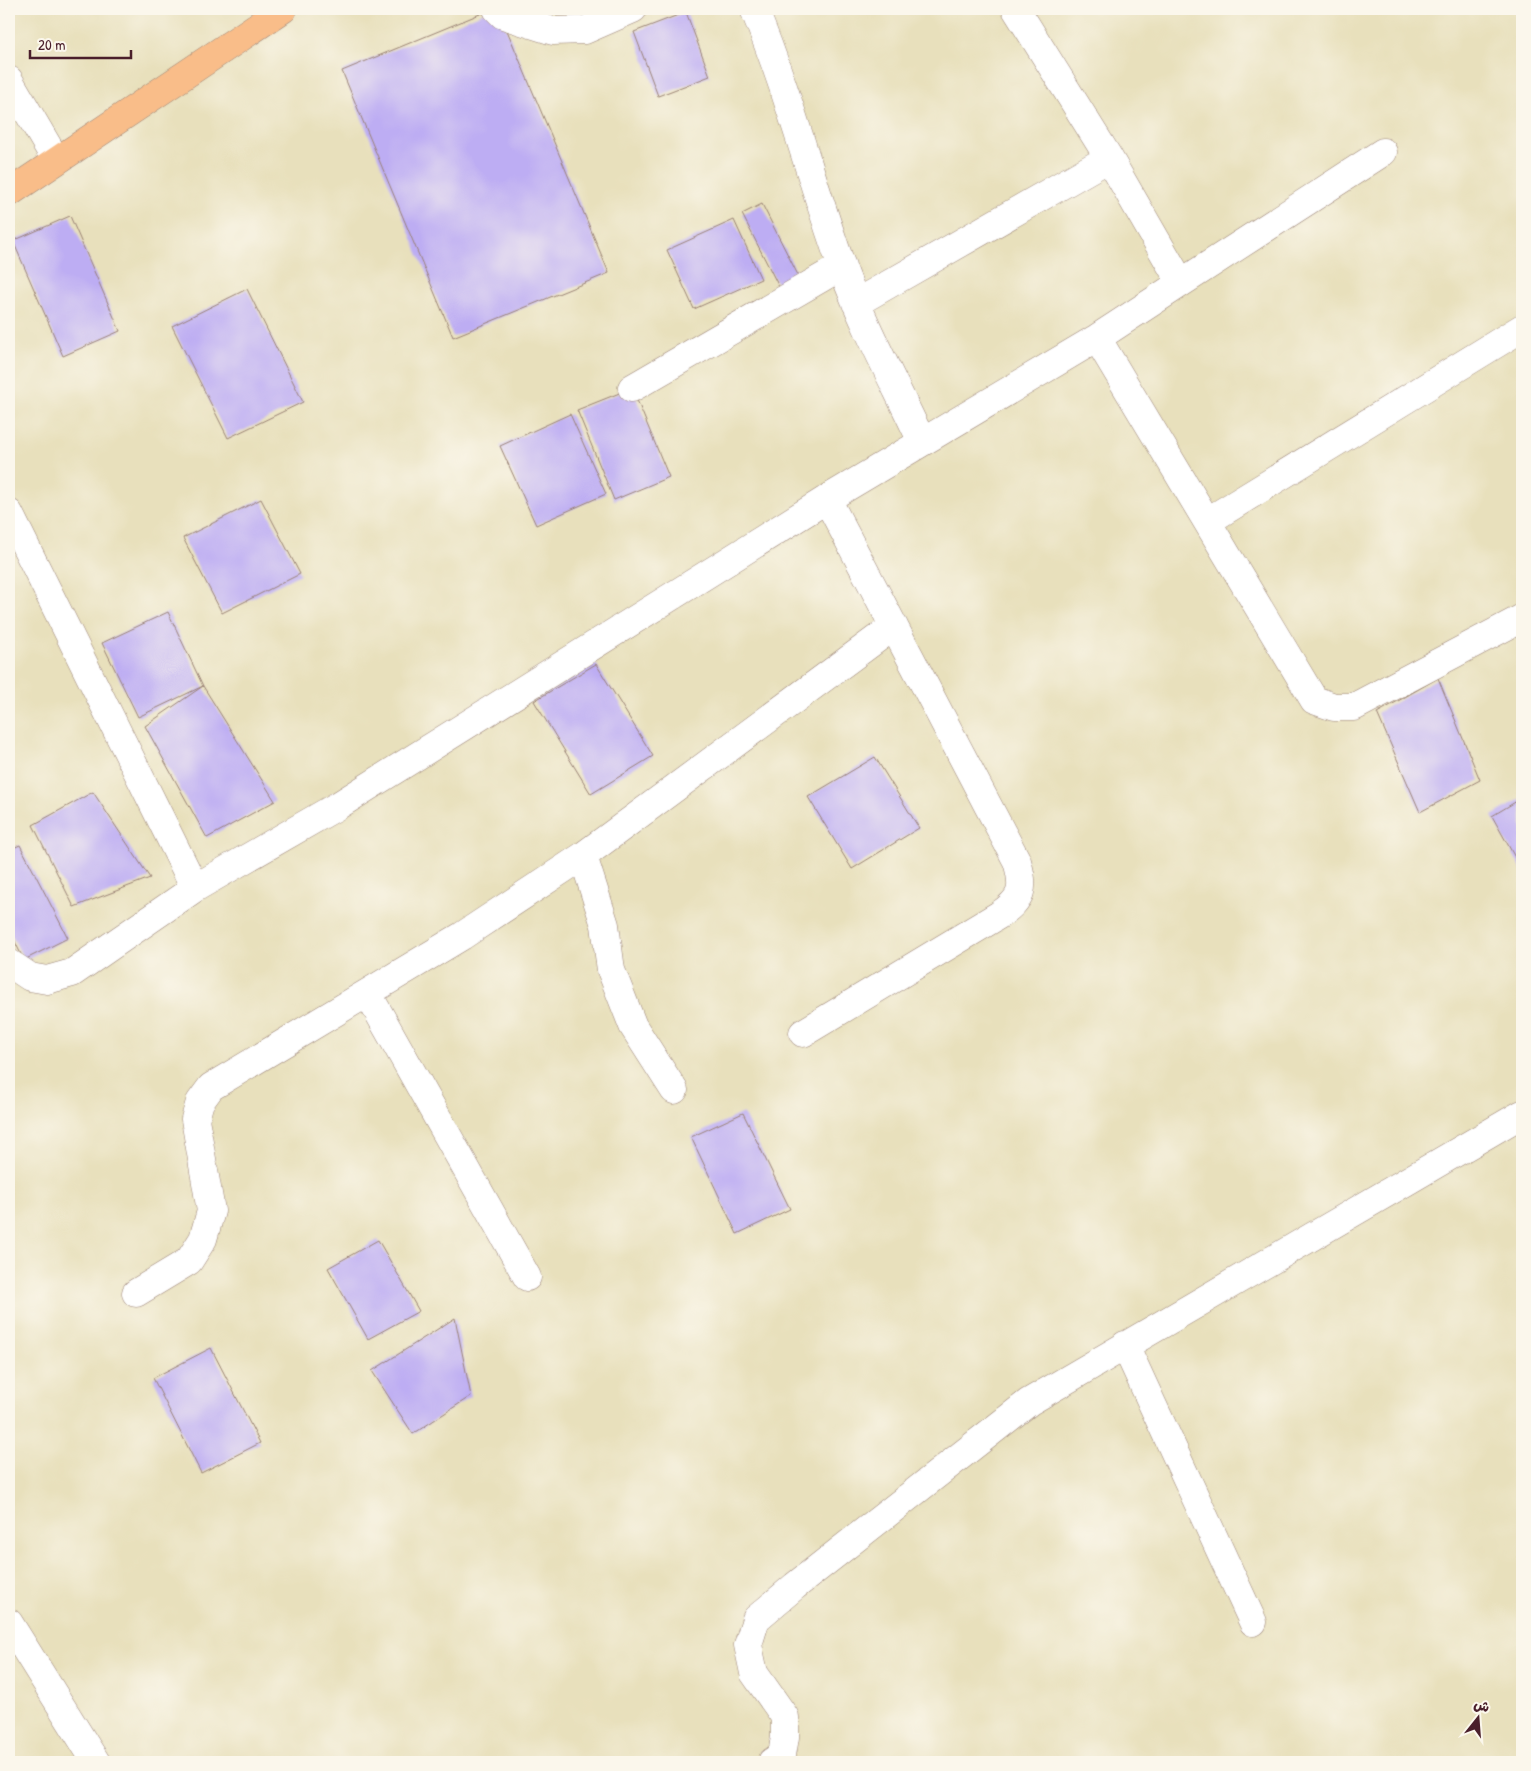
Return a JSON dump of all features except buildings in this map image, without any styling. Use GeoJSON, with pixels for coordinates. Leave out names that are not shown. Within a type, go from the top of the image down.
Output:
{"type":"FeatureCollection","features":[{"type":"Feature","properties":{"kind":"main road"},"geometry":{"type":"LineString","coordinates":[[9,193],[283,9]]}},
{"type":"Feature","properties":{"kind":"street"},"geometry":{"type":"LineString","coordinates":[[497,9],[503,15],[553,31],[585,30],[633,9]]}},
{"type":"Feature","properties":{"kind":"street"},"geometry":{"type":"LineString","coordinates":[[754,9],[774,56],[842,266],[856,303],[922,442]]}},
{"type":"Feature","properties":{"kind":"street"},"geometry":{"type":"LineString","coordinates":[[1016,9],[1109,158],[1181,283]]}},
{"type":"Feature","properties":{"kind":"street"},"geometry":{"type":"LineString","coordinates":[[9,80],[56,160]]}},
{"type":"Feature","properties":{"kind":"street"},"geometry":{"type":"LineString","coordinates":[[9,963],[30,977],[47,980],[72,973],[195,888],[338,805],[827,499],[1098,338],[1383,152]]}},
{"type":"Feature","properties":{"kind":"street"},"geometry":{"type":"LineString","coordinates":[[856,303],[1109,158]]}},
{"type":"Feature","properties":{"kind":"street"},"geometry":{"type":"LineString","coordinates":[[632,388],[842,266]]}},
{"type":"Feature","properties":{"kind":"street"},"geometry":{"type":"LineString","coordinates":[[1208,521],[1522,328]]}},
{"type":"Feature","properties":{"kind":"street"},"geometry":{"type":"LineString","coordinates":[[1098,338],[1314,700],[1334,707],[1354,707],[1522,618]]}},
{"type":"Feature","properties":{"kind":"street"},"geometry":{"type":"LineString","coordinates":[[803,1033],[999,915],[1015,904],[1021,893],[1021,877],[1017,861],[827,499]]}},
{"type":"Feature","properties":{"kind":"street"},"geometry":{"type":"LineString","coordinates":[[9,513],[195,888]]}},
{"type":"Feature","properties":{"kind":"street"},"geometry":{"type":"LineString","coordinates":[[136,1293],[188,1262],[203,1239],[211,1211],[195,1119],[200,1102],[211,1088],[462,936],[583,856],[894,626]]}},
{"type":"Feature","properties":{"kind":"street"},"geometry":{"type":"LineString","coordinates":[[583,856],[605,926],[612,970],[633,1026],[674,1090]]}},
{"type":"Feature","properties":{"kind":"street"},"geometry":{"type":"LineString","coordinates":[[368,994],[527,1277]]}},
{"type":"Feature","properties":{"kind":"street"},"geometry":{"type":"LineString","coordinates":[[772,1762],[782,1755],[785,1737],[785,1717],[754,1674],[748,1645],[756,1619],[795,1586],[1029,1402],[1522,1114]]}},
{"type":"Feature","properties":{"kind":"street"},"geometry":{"type":"LineString","coordinates":[[1125,1345],[1253,1622]]}},
{"type":"Feature","properties":{"kind":"street"},"geometry":{"type":"LineString","coordinates":[[9,1623],[96,1762]]}}]}
